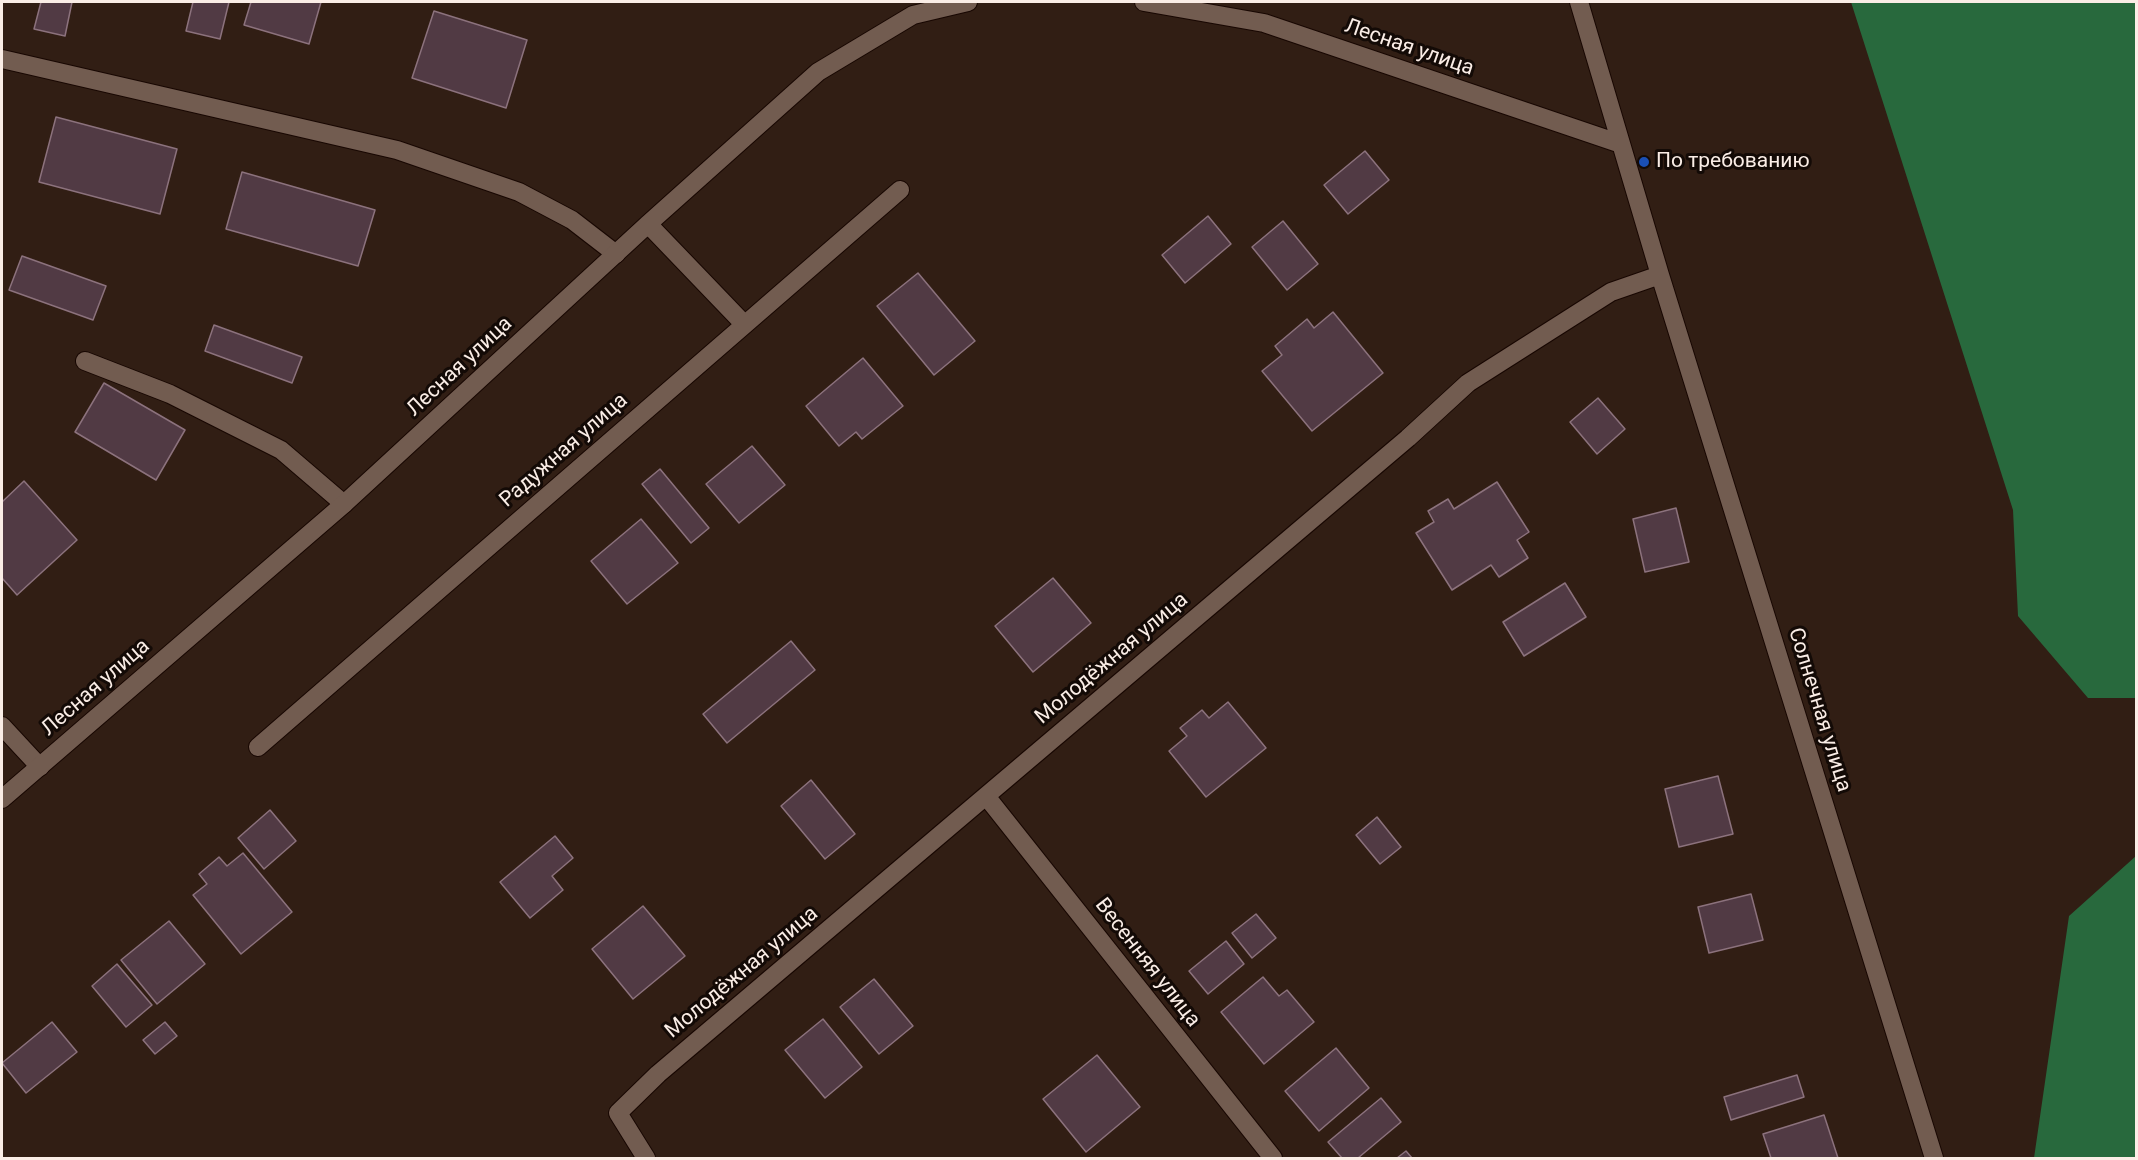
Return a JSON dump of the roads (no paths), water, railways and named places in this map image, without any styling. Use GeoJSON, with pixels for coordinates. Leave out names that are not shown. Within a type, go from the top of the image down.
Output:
{"type":"FeatureCollection","features":[{"type":"Feature","properties":{"kind":"street","name":"Лесная улица"},"geometry":{"type":"LineString","coordinates":[[2,799],[344,504],[648,224],[818,72],[913,15],[968,2]]}},
{"type":"Feature","properties":{"kind":"street","name":"Лесная улица"},"geometry":{"type":"LineString","coordinates":[[1144,2],[1264,23],[1621,144]]}},
{"type":"Feature","properties":{"kind":"street","name":"Солнечная улица"},"geometry":{"type":"LineString","coordinates":[[1579,2],[1660,275],[1934,1158]]}},
{"type":"Feature","properties":{"kind":"street"},"geometry":{"type":"LineString","coordinates":[[2,59],[397,150],[519,192],[572,220],[616,254]]}},
{"type":"Feature","properties":{"kind":"street","name":"Радужная улица"},"geometry":{"type":"LineString","coordinates":[[258,747],[900,190]]}},
{"type":"Feature","properties":{"kind":"street"},"geometry":{"type":"LineString","coordinates":[[648,224],[744,324]]}},
{"type":"Feature","properties":{"kind":"street","name":"Молодёжная улица"},"geometry":{"type":"LineString","coordinates":[[646,1158],[618,1113],[658,1074],[1408,438],[1468,383],[1611,292],[1660,275]]}},
{"type":"Feature","properties":{"kind":"street"},"geometry":{"type":"LineString","coordinates":[[85,361],[170,394],[281,450],[344,504]]}},
{"type":"Feature","properties":{"kind":"street"},"geometry":{"type":"LineString","coordinates":[[2,726],[40,767]]}},
{"type":"Feature","properties":{"kind":"street","name":"Весенняя улица"},"geometry":{"type":"LineString","coordinates":[[986,796],[1273,1158]]}},
{"type":"Feature","properties":{"kind":"place","name":"По требованию"},"geometry":{"type":"Point","coordinates":[1644,162]}}]}
